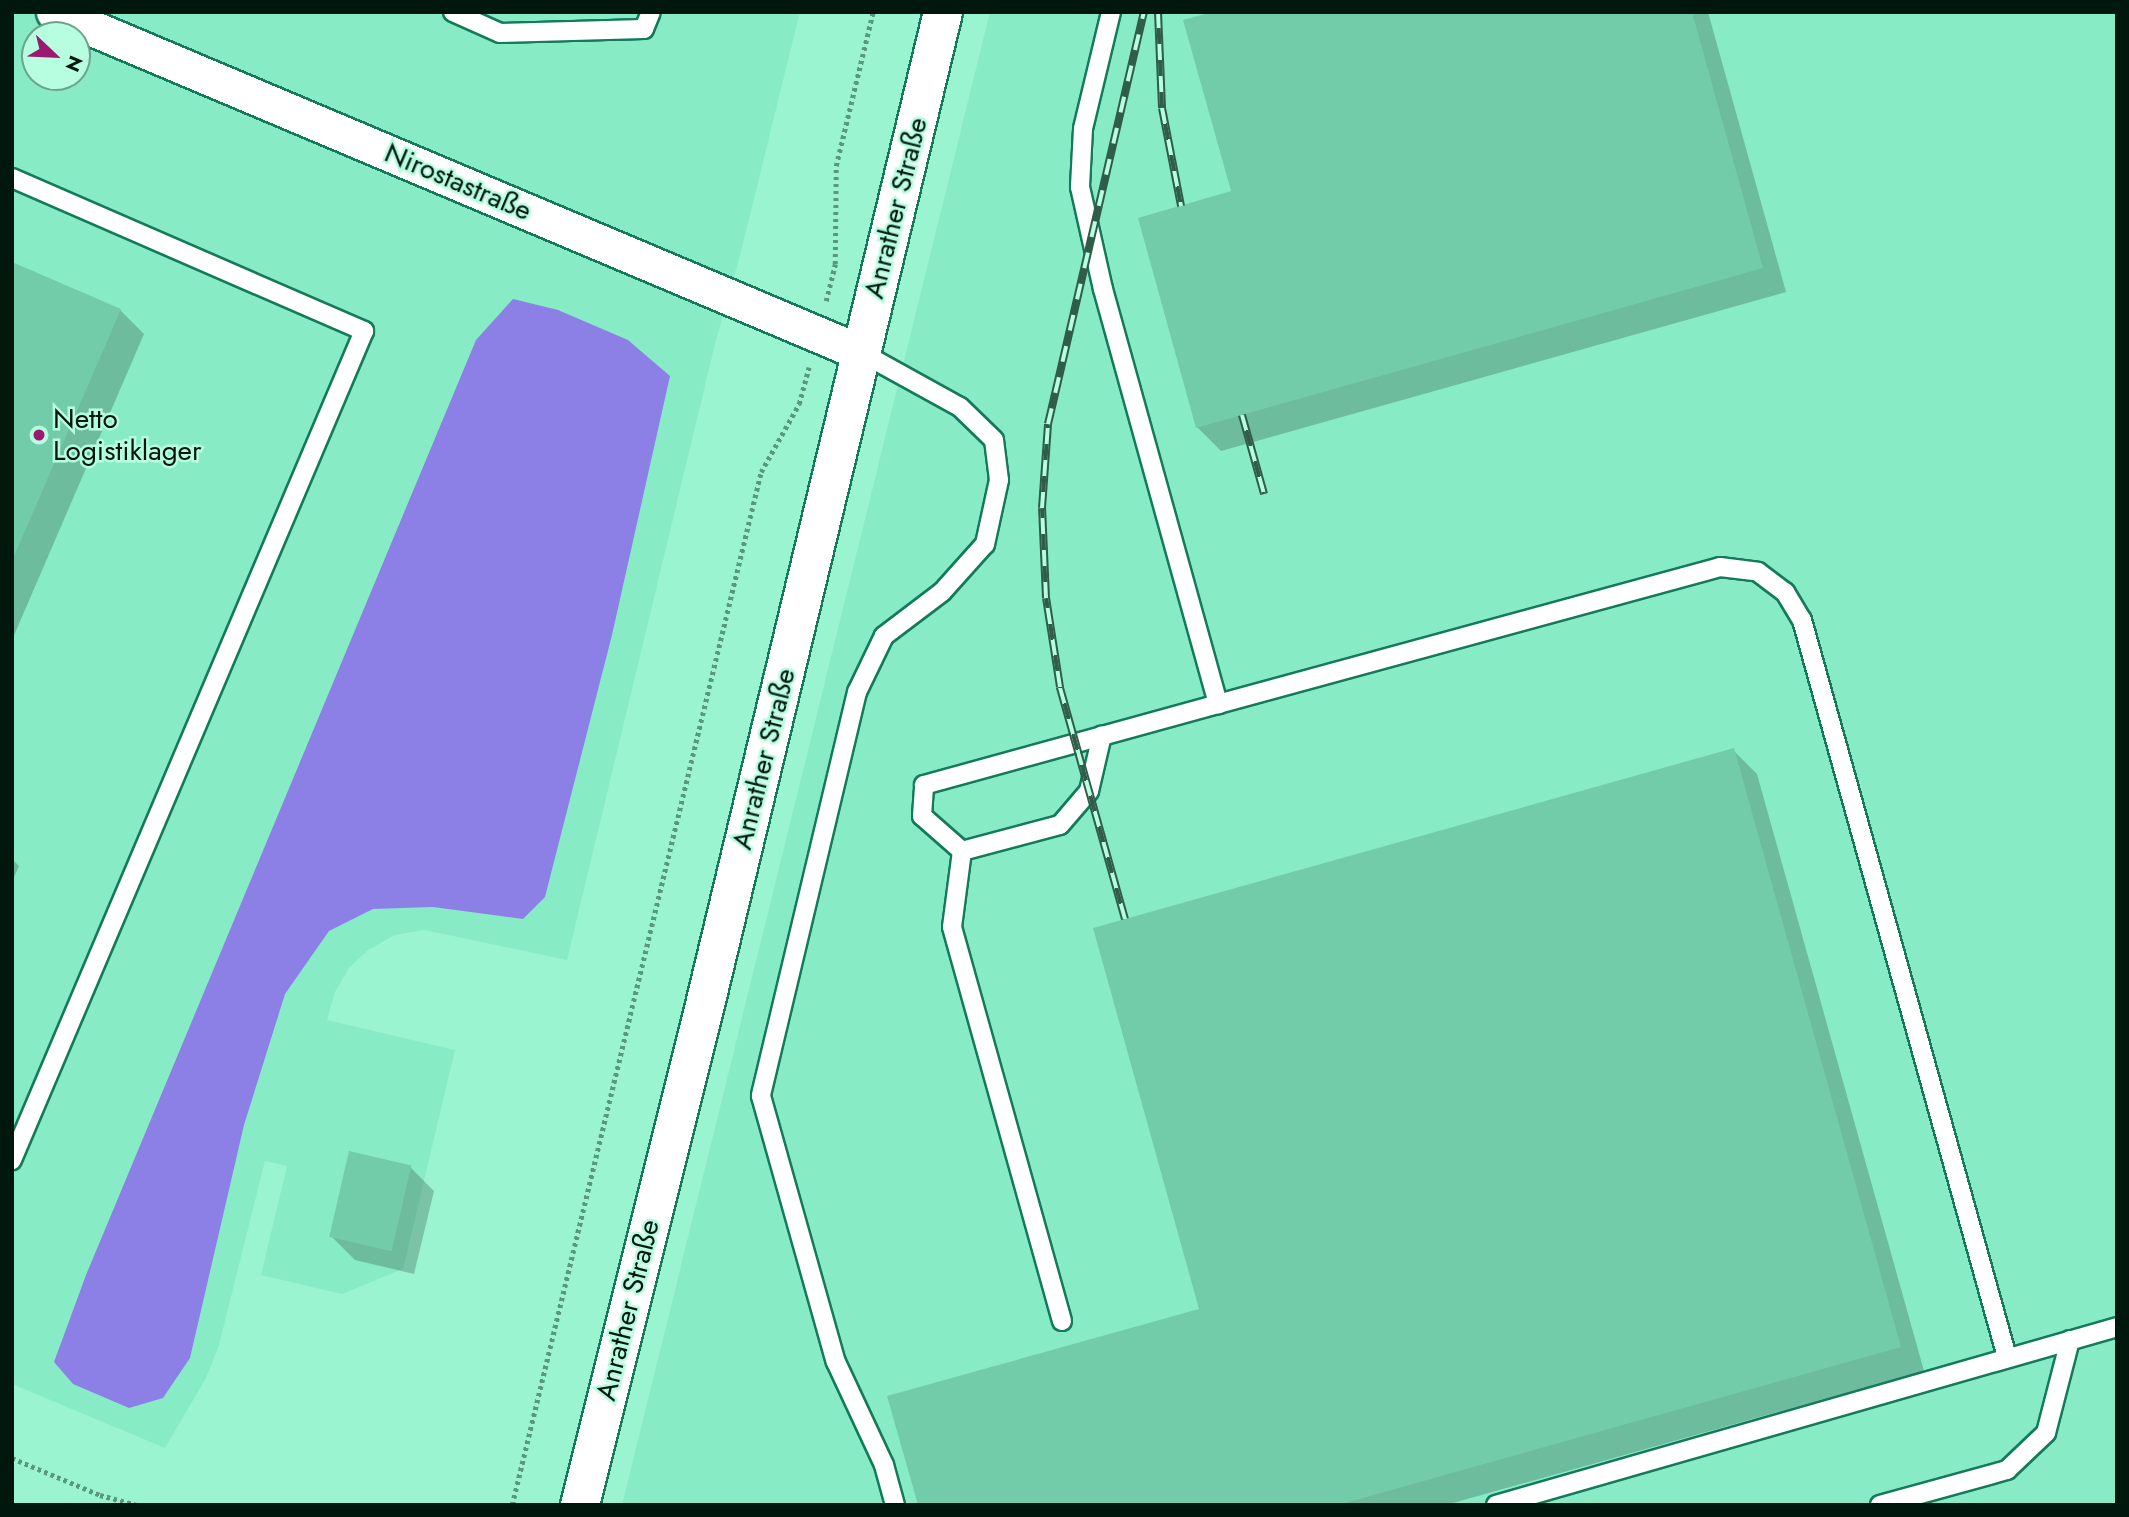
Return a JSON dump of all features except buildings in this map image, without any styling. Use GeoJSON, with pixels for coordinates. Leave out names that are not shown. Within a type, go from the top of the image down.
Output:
{"type":"FeatureCollection","features":[{"type":"Feature","properties":{"kind":"main road","name":"Anrather Straße"},"geometry":{"type":"LineString","coordinates":[[579,1495],[705,1005],[943,12]]}},
{"type":"Feature","properties":{"kind":"street","name":"Nirostastraße"},"geometry":{"type":"LineString","coordinates":[[54,12],[862,353]]}},
{"type":"Feature","properties":{"kind":"lane"},"geometry":{"type":"LineString","coordinates":[[453,12],[500,33],[644,29],[651,12]]}},
{"type":"Feature","properties":{"kind":"lane"},"geometry":{"type":"LineString","coordinates":[[1111,12],[1083,129],[1080,187],[1103,289],[1219,704]]}},
{"type":"Feature","properties":{"kind":"lane"},"geometry":{"type":"LineString","coordinates":[[12,178],[364,331],[12,1160]]}},
{"type":"Feature","properties":{"kind":"lane"},"geometry":{"type":"LineString","coordinates":[[862,353],[960,407],[994,440],[999,480],[985,544],[942,592],[884,636],[857,692],[761,1096],[836,1362],[884,1465],[895,1505]]}},
{"type":"Feature","properties":{"kind":"lane"},"geometry":{"type":"LineString","coordinates":[[962,851],[922,816],[924,785],[1720,567],[1758,572],[1785,592],[1802,620],[2007,1357]]}},
{"type":"Feature","properties":{"kind":"lane"},"geometry":{"type":"LineString","coordinates":[[962,851],[1060,825],[1090,791],[1102,735]]}},
{"type":"Feature","properties":{"kind":"lane"},"geometry":{"type":"LineString","coordinates":[[962,851],[952,927],[1062,1321]]}},
{"type":"Feature","properties":{"kind":"lane"},"geometry":{"type":"LineString","coordinates":[[1496,1505],[2117,1327]]}},
{"type":"Feature","properties":{"kind":"lane"},"geometry":{"type":"LineString","coordinates":[[1880,1505],[2007,1470],[2046,1433],[2070,1340]]}},
{"type":"Feature","properties":{"kind":"path"},"geometry":{"type":"LineString","coordinates":[[512,1505],[761,472],[799,404],[835,264],[836,166],[873,12]]}},
{"type":"Feature","properties":{"kind":"path"},"geometry":{"type":"LineString","coordinates":[[12,1458],[100,1495],[138,1505]]}},
{"type":"Feature","properties":{"kind":"shaded area"},"geometry":{"type":"Polygon","coordinates":[[[12,12],[800,12],[740,255],[715,344],[567,960],[424,930],[395,935],[368,950],[349,968],[335,992],[327,1020],[455,1050],[403,1269],[342,1294],[261,1275],[287,1166],[265,1161],[219,1345],[206,1378],[165,1448],[12,1384],[12,12]]]}},
{"type":"Feature","properties":{"kind":"shaded area"},"geometry":{"type":"Polygon","coordinates":[[[990,12],[2117,12],[2117,1505],[622,1505],[990,12]]]}},
{"type":"Feature","properties":{"kind":"shaded area"},"geometry":{"type":"Polygon","coordinates":[[[513,299],[558,310],[628,340],[670,376],[612,635],[545,897],[523,919],[433,907],[373,909],[329,931],[285,994],[244,1125],[190,1358],[163,1398],[129,1408],[73,1384],[54,1362],[86,1275],[476,340],[513,299]]]}},
{"type":"Feature","properties":{"kind":"railway"},"geometry":{"type":"LineString","coordinates":[[1125,919],[1060,687],[1046,598],[1042,508],[1048,424],[1144,12]]}},
{"type":"Feature","properties":{"kind":"railway"},"geometry":{"type":"LineString","coordinates":[[1158,12],[1162,108],[1181,206]]}},
{"type":"Feature","properties":{"kind":"railway"},"geometry":{"type":"LineString","coordinates":[[1242,415],[1264,494]]}},
{"type":"Feature","properties":{"kind":"place","name":"Netto Logistiklager"},"geometry":{"type":"Point","coordinates":[39,435]}}]}
